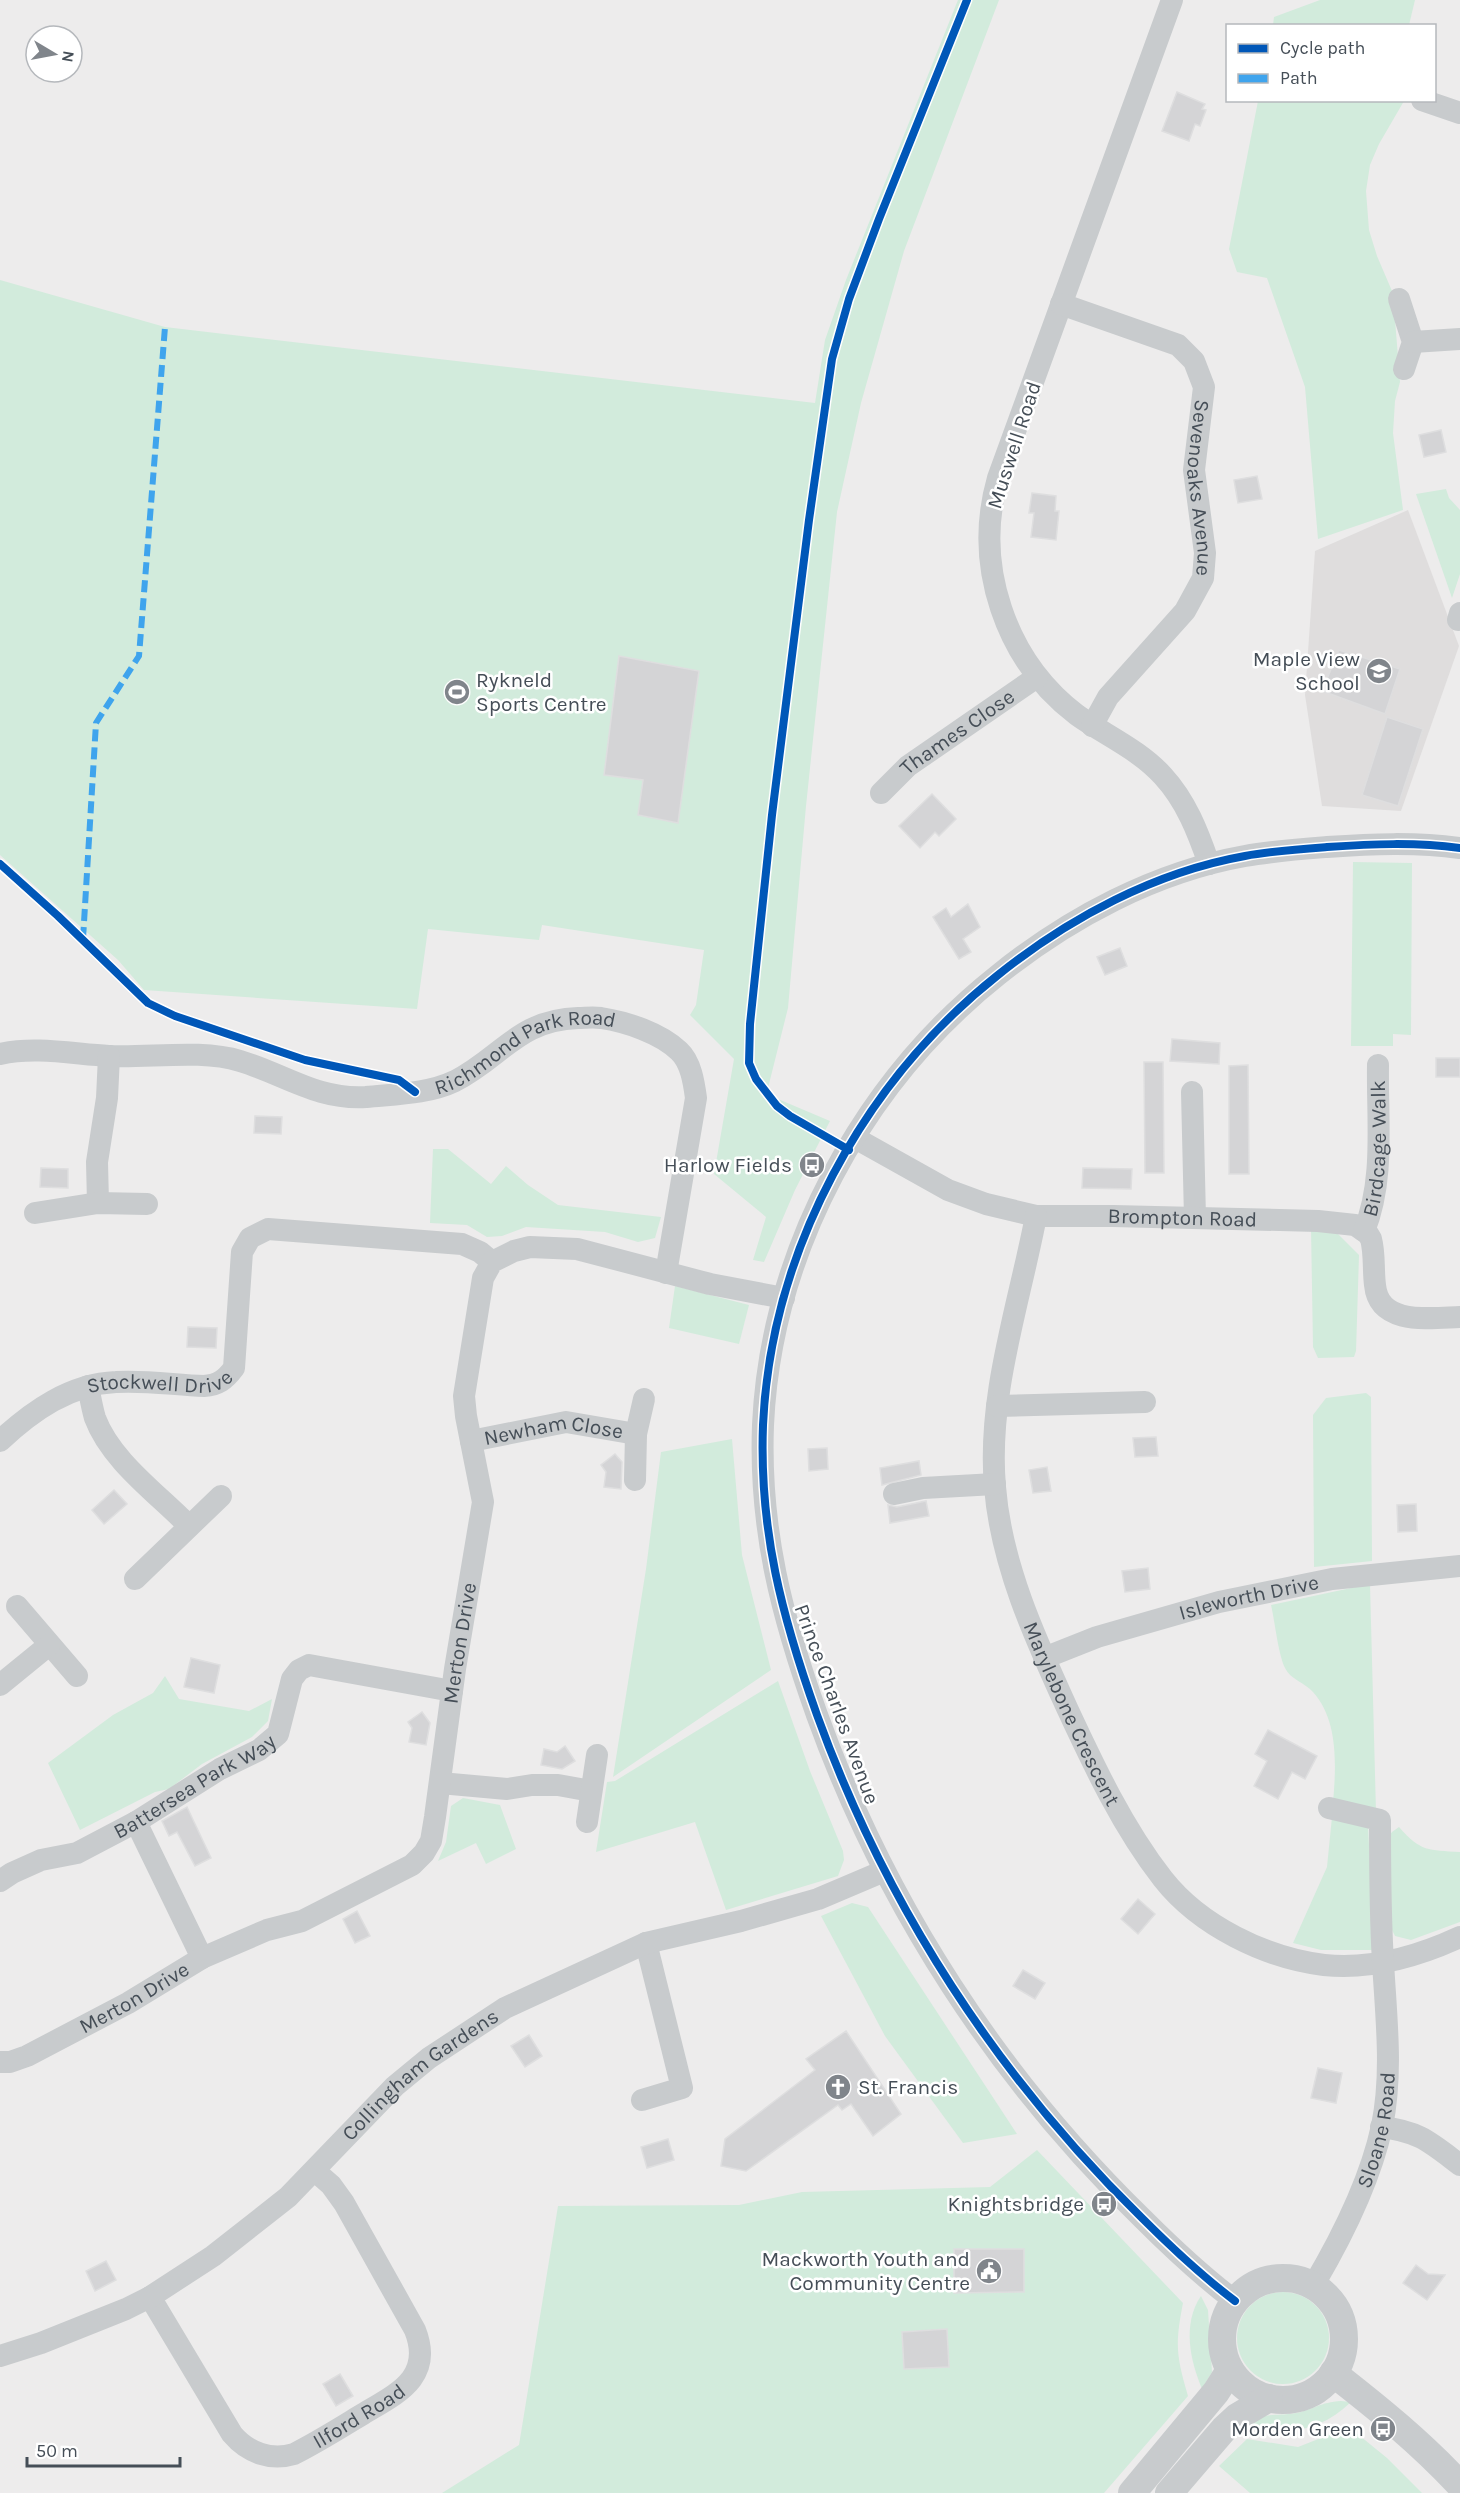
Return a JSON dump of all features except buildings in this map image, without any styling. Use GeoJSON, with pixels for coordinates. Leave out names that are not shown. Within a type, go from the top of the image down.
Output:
{"type":"FeatureCollection","features":[{"type":"Feature","properties":{"kind":"street","name":"Muswell Road"},"geometry":{"type":"LineString","coordinates":[[1172,0],[998,478],[990,522],[991,564],[1001,605],[1019,651],[1036,677],[1092,726],[1151,764],[1168,782],[1179,795],[1209,864]]}},
{"type":"Feature","properties":{"kind":"street"},"geometry":{"type":"LineString","coordinates":[[1428,102],[1460,113]]}},
{"type":"Feature","properties":{"kind":"street"},"geometry":{"type":"LineString","coordinates":[[1399,299],[1413,342],[1404,369]]}},
{"type":"Feature","properties":{"kind":"street","name":"Sevenoaks Avenue"},"geometry":{"type":"LineString","coordinates":[[1060,304],[1178,345],[1194,361],[1204,387],[1194,470],[1205,554],[1203,578],[1185,611],[1108,697],[1092,726]]}},
{"type":"Feature","properties":{"kind":"street"},"geometry":{"type":"LineString","coordinates":[[1413,342],[1460,339]]}},
{"type":"Feature","properties":{"kind":"street","name":"Thames Close"},"geometry":{"type":"LineString","coordinates":[[881,793],[908,766],[1036,677]]}},
{"type":"Feature","properties":{"kind":"street","name":"Prince Charles Avenue"},"geometry":{"type":"LineString","coordinates":[[1235,2301],[1208,2281],[1104,2182],[1050,2121],[957,1996],[884,1871],[851,1802],[800,1668],[780,1600],[769,1548],[765,1503],[763,1423],[775,1336],[800,1246],[820,1200],[855,1138],[891,1083],[919,1048],[952,1014],[1026,952],[1066,925],[1094,910],[1168,878],[1209,864],[1244,856],[1351,845],[1414,844],[1460,848]]}},
{"type":"Feature","properties":{"kind":"street","name":"Richmond Park Road"},"geometry":{"type":"LineString","coordinates":[[0,1054],[38,1051],[109,1056],[212,1056],[240,1061],[302,1087],[320,1092],[363,1097],[429,1090],[455,1081],[534,1026],[561,1019],[598,1017],[627,1024],[660,1038],[681,1052],[692,1076],[696,1098],[666,1273]]}},
{"type":"Feature","properties":{"kind":"street"},"geometry":{"type":"LineString","coordinates":[[98,1203],[97,1162],[107,1098],[109,1056]]}},
{"type":"Feature","properties":{"kind":"street","name":"Birdcage Walk"},"geometry":{"type":"LineString","coordinates":[[1364,1231],[1372,1211],[1376,1186],[1378,1065]]}},
{"type":"Feature","properties":{"kind":"street"},"geometry":{"type":"LineString","coordinates":[[1192,1092],[1195,1218]]}},
{"type":"Feature","properties":{"kind":"street","name":"Brompton Road"},"geometry":{"type":"LineString","coordinates":[[855,1138],[948,1190],[986,1204],[1036,1216],[1318,1221],[1350,1224],[1364,1231]]}},
{"type":"Feature","properties":{"kind":"street"},"geometry":{"type":"LineString","coordinates":[[35,1214],[98,1203],[147,1204]]}},
{"type":"Feature","properties":{"kind":"street","name":"Marylebone Crescent"},"geometry":{"type":"LineString","coordinates":[[1036,1216],[1004,1362],[998,1406],[995,1484],[1002,1534],[1026,1612],[1044,1658],[1079,1734],[1120,1814],[1165,1881],[1188,1904],[1233,1935],[1267,1950],[1325,1965],[1383,1962],[1433,1950],[1460,1937]]}},
{"type":"Feature","properties":{"kind":"street","name":"Stockwell Drive"},"geometry":{"type":"LineString","coordinates":[[0,1441],[48,1402],[88,1386],[116,1382],[204,1386],[216,1385],[226,1378],[234,1368],[242,1252],[250,1238],[268,1229],[462,1244],[480,1252],[492,1262]]}},
{"type":"Feature","properties":{"kind":"street"},"geometry":{"type":"LineString","coordinates":[[1364,1231],[1373,1245],[1375,1287],[1381,1305],[1392,1312],[1414,1318],[1460,1317]]}},
{"type":"Feature","properties":{"kind":"street"},"geometry":{"type":"LineString","coordinates":[[492,1262],[513,1251],[530,1247],[577,1249],[710,1284],[758,1291],[784,1298]]}},
{"type":"Feature","properties":{"kind":"street","name":"Merton Drive"},"geometry":{"type":"LineString","coordinates":[[0,2062],[10,2062],[27,2056],[128,2003],[202,1958],[267,1930],[302,1921],[412,1865],[424,1853],[431,1841],[452,1691],[483,1502],[464,1395],[483,1278],[492,1262]]}},
{"type":"Feature","properties":{"kind":"street"},"geometry":{"type":"LineString","coordinates":[[88,1386],[95,1418],[107,1441],[144,1485],[189,1526]]}},
{"type":"Feature","properties":{"kind":"street","name":"Newham Close"},"geometry":{"type":"LineString","coordinates":[[635,1480],[636,1434],[644,1399]]}},
{"type":"Feature","properties":{"kind":"street"},"geometry":{"type":"LineString","coordinates":[[998,1406],[1145,1402]]}},
{"type":"Feature","properties":{"kind":"street","name":"Newham Close"},"geometry":{"type":"LineString","coordinates":[[471,1441],[566,1422],[636,1434]]}},
{"type":"Feature","properties":{"kind":"street"},"geometry":{"type":"LineString","coordinates":[[894,1494],[923,1488],[995,1484]]}},
{"type":"Feature","properties":{"kind":"street"},"geometry":{"type":"LineString","coordinates":[[135,1579],[221,1496]]}},
{"type":"Feature","properties":{"kind":"street","name":"Isleworth Drive"},"geometry":{"type":"LineString","coordinates":[[1044,1658],[1097,1637],[1219,1602],[1332,1579],[1460,1566]]}},
{"type":"Feature","properties":{"kind":"street"},"geometry":{"type":"LineString","coordinates":[[16,1606],[77,1676]]}},
{"type":"Feature","properties":{"kind":"street"},"geometry":{"type":"LineString","coordinates":[[0,1685],[49,1645]]}},
{"type":"Feature","properties":{"kind":"street","name":"Battersea Park Way"},"geometry":{"type":"LineString","coordinates":[[0,1881],[41,1860],[77,1853],[136,1822],[220,1769],[268,1744],[278,1734],[292,1679],[299,1670],[309,1665],[452,1691]]}},
{"type":"Feature","properties":{"kind":"street"},"geometry":{"type":"LineString","coordinates":[[587,1822],[597,1755]]}},
{"type":"Feature","properties":{"kind":"street"},"geometry":{"type":"LineString","coordinates":[[440,1783],[507,1789],[532,1785],[558,1785],[591,1791]]}},
{"type":"Feature","properties":{"kind":"street","name":"Sloane Road"},"geometry":{"type":"LineString","coordinates":[[1313,2286],[1332,2254],[1362,2189],[1381,2127],[1388,2079],[1388,2032],[1380,1907],[1380,1820],[1329,1808]]}},
{"type":"Feature","properties":{"kind":"street"},"geometry":{"type":"LineString","coordinates":[[136,1822],[202,1958]]}},
{"type":"Feature","properties":{"kind":"street","name":"Collingham Gardens"},"geometry":{"type":"LineString","coordinates":[[0,2356],[41,2343],[150,2297],[213,2256],[258,2222],[315,2170],[395,2086],[429,2058],[495,2013],[645,1943],[741,1921],[818,1899],[884,1871]]}},
{"type":"Feature","properties":{"kind":"street"},"geometry":{"type":"LineString","coordinates":[[642,2100],[682,2088],[645,1943]]}},
{"type":"Feature","properties":{"kind":"street"},"geometry":{"type":"LineString","coordinates":[[1381,2127],[1402,2129],[1424,2138],[1460,2165]]}},
{"type":"Feature","properties":{"kind":"street","name":"Ilford Road"},"geometry":{"type":"LineString","coordinates":[[150,2297],[232,2434],[241,2444],[263,2455],[282,2457],[294,2454],[402,2391],[418,2366],[420,2346],[415,2330],[344,2203],[315,2170]]}},
{"type":"Feature","properties":{"kind":"street"},"geometry":{"type":"LineString","coordinates":[[1293,2278],[1313,2286],[1328,2298],[1342,2325],[1342,2355],[1333,2373],[1321,2386],[1305,2395],[1282,2400],[1269,2398],[1247,2388],[1230,2370],[1223,2353],[1222,2335],[1226,2317],[1235,2301],[1251,2286],[1271,2279],[1293,2278]]}},
{"type":"Feature","properties":{"kind":"street"},"geometry":{"type":"LineString","coordinates":[[1132,2493],[1216,2392],[1230,2370]]}},
{"type":"Feature","properties":{"kind":"street"},"geometry":{"type":"LineString","coordinates":[[1333,2373],[1383,2411],[1460,2485]]}},
{"type":"Feature","properties":{"kind":"street"},"geometry":{"type":"LineString","coordinates":[[1169,2493],[1236,2417],[1269,2398]]}},
{"type":"Feature","properties":{"kind":"shaded area","name":"Maple View School"},"geometry":{"type":"Polygon","coordinates":[[[1408,510],[1459,646],[1401,811],[1322,806],[1305,695],[1315,551],[1408,510]]]}},
{"type":"Feature","properties":{"kind":"green space","name":"Rykneld Sports Centre"},"geometry":{"type":"Polygon","coordinates":[[[958,0],[999,0],[904,251],[861,403],[837,512],[806,806],[788,1008],[768,1088],[778,1099],[830,1121],[795,1190],[764,1262],[753,1260],[766,1217],[714,1174],[734,1059],[690,1015],[696,1005],[704,950],[542,925],[539,940],[428,929],[417,1009],[144,990],[118,960],[0,855],[0,280],[165,327],[815,403],[825,340],[846,280],[958,0]]]}},
{"type":"Feature","properties":{"kind":"green space"},"geometry":{"type":"Polygon","coordinates":[[[1320,0],[1415,0],[1409,24],[1273,24],[1274,17],[1320,0]]]}},
{"type":"Feature","properties":{"kind":"green space"},"geometry":{"type":"Polygon","coordinates":[[[1258,102],[1403,102],[1379,144],[1370,165],[1366,191],[1369,230],[1392,291],[1394,307],[1400,382],[1395,401],[1393,433],[1403,510],[1318,539],[1305,387],[1267,278],[1237,272],[1229,249],[1258,102]]]}},
{"type":"Feature","properties":{"kind":"green space"},"geometry":{"type":"Polygon","coordinates":[[[1446,489],[1449,498],[1460,510],[1460,574],[1452,598],[1416,494],[1446,489]]]}},
{"type":"Feature","properties":{"kind":"green space"},"geometry":{"type":"Polygon","coordinates":[[[1353,862],[1412,863],[1411,1035],[1393,1034],[1393,1046],[1351,1046],[1353,862]]]}},
{"type":"Feature","properties":{"kind":"green space"},"geometry":{"type":"Polygon","coordinates":[[[433,1149],[448,1149],[491,1184],[506,1166],[528,1185],[558,1205],[661,1217],[655,1238],[638,1242],[605,1232],[526,1227],[502,1236],[487,1237],[467,1225],[430,1223],[433,1149]]]}},
{"type":"Feature","properties":{"kind":"green space"},"geometry":{"type":"Polygon","coordinates":[[[1311,1228],[1333,1229],[1359,1255],[1354,1357],[1318,1358],[1313,1347],[1311,1228]]]}},
{"type":"Feature","properties":{"kind":"green space"},"geometry":{"type":"Polygon","coordinates":[[[675,1286],[749,1305],[739,1344],[669,1328],[675,1286]]]}},
{"type":"Feature","properties":{"kind":"green space"},"geometry":{"type":"Polygon","coordinates":[[[1366,1393],[1371,1397],[1372,1561],[1314,1567],[1313,1415],[1326,1398],[1366,1393]]]}},
{"type":"Feature","properties":{"kind":"green space"},"geometry":{"type":"Polygon","coordinates":[[[732,1439],[742,1555],[771,1670],[613,1777],[646,1569],[661,1452],[732,1439]]]}},
{"type":"Feature","properties":{"kind":"green space"},"geometry":{"type":"Polygon","coordinates":[[[1370,1584],[1376,1812],[1333,1803],[1335,1760],[1332,1730],[1328,1717],[1313,1692],[1290,1675],[1285,1668],[1271,1605],[1370,1584]]]}},
{"type":"Feature","properties":{"kind":"green space"},"geometry":{"type":"Polygon","coordinates":[[[165,1676],[179,1699],[249,1711],[272,1699],[268,1721],[252,1737],[202,1764],[169,1789],[155,1792],[80,1830],[48,1763],[113,1715],[153,1693],[165,1676]]]}},
{"type":"Feature","properties":{"kind":"green space"},"geometry":{"type":"Polygon","coordinates":[[[778,1681],[810,1771],[843,1851],[844,1860],[838,1876],[726,1910],[695,1822],[596,1852],[607,1782],[615,1781],[778,1681]]]}},
{"type":"Feature","properties":{"kind":"green space"},"geometry":{"type":"Polygon","coordinates":[[[463,1798],[500,1805],[516,1849],[486,1864],[476,1843],[438,1861],[446,1842],[451,1806],[463,1798]]]}},
{"type":"Feature","properties":{"kind":"green space"},"geometry":{"type":"Polygon","coordinates":[[[1332,1817],[1368,1825],[1374,1950],[1321,1950],[1293,1943],[1327,1867],[1332,1817]]]}},
{"type":"Feature","properties":{"kind":"green space"},"geometry":{"type":"Polygon","coordinates":[[[1399,1827],[1413,1841],[1426,1848],[1460,1852],[1460,1922],[1411,1940],[1395,1936],[1391,1928],[1387,1839],[1399,1827]]]}},
{"type":"Feature","properties":{"kind":"green space"},"geometry":{"type":"Polygon","coordinates":[[[852,1903],[868,1907],[1017,2134],[963,2143],[885,2036],[821,1916],[852,1903]]]}},
{"type":"Feature","properties":{"kind":"green space"},"geometry":{"type":"Polygon","coordinates":[[[1037,2150],[1183,2303],[1178,2350],[1188,2396],[1104,2493],[442,2493],[519,2445],[558,2206],[739,2205],[802,2192],[990,2187],[1037,2150]]]}},
{"type":"Feature","properties":{"kind":"green space"},"geometry":{"type":"Polygon","coordinates":[[[1283,2292],[1301,2296],[1315,2306],[1325,2320],[1329,2338],[1325,2356],[1315,2370],[1301,2380],[1283,2384],[1265,2380],[1251,2370],[1241,2356],[1237,2338],[1241,2320],[1251,2306],[1265,2296],[1283,2292]]]}},
{"type":"Feature","properties":{"kind":"green space"},"geometry":{"type":"Polygon","coordinates":[[[1201,2296],[1208,2310],[1212,2372],[1202,2389],[1194,2366],[1190,2342],[1191,2318],[1201,2296]]]}},
{"type":"Feature","properties":{"kind":"green space"},"geometry":{"type":"Polygon","coordinates":[[[1341,2401],[1351,2402],[1327,2420],[1302,2429],[1275,2431],[1246,2424],[1266,2416],[1296,2413],[1341,2401]]]}},
{"type":"Feature","properties":{"kind":"green space"},"geometry":{"type":"Polygon","coordinates":[[[1349,2427],[1387,2458],[1422,2493],[1250,2493],[1219,2466],[1247,2439],[1298,2447],[1349,2427]]]}},
{"type":"Feature","properties":{"kind":"marked path"},"geometry":{"type":"LineString","coordinates":[[83,939],[96,723],[139,656],[165,327]]}},
{"type":"Feature","properties":{"kind":"cycle path"},"geometry":{"type":"LineString","coordinates":[[849,1150],[777,1106],[756,1079],[749,1063],[750,1024],[772,815],[809,520],[832,359],[849,299],[879,219],[967,0]]}},
{"type":"Feature","properties":{"kind":"cycle path"},"geometry":{"type":"LineString","coordinates":[[1235,2301],[1188,2262],[1143,2219],[1090,2165],[1041,2108],[994,2048],[952,1986],[912,1921],[877,1854],[845,1786],[817,1715],[793,1643],[775,1573],[765,1501],[763,1464],[763,1425],[770,1360],[784,1296],[805,1234],[833,1175],[866,1119],[905,1066],[949,1018],[1025,954],[1114,900],[1178,873],[1211,863],[1296,849],[1377,844],[1460,848]]}},
{"type":"Feature","properties":{"kind":"cycle path"},"geometry":{"type":"LineString","coordinates":[[0,864],[58,916],[148,1003],[175,1016],[305,1060],[399,1080],[415,1092]]}},
{"type":"Feature","properties":{"kind":"place","name":"Maple View School"},"geometry":{"type":"Point","coordinates":[1379,671]}},
{"type":"Feature","properties":{"kind":"place","name":"Rykneld Sports Centre"},"geometry":{"type":"Point","coordinates":[457,692]}},
{"type":"Feature","properties":{"kind":"place","name":"Harlow Fields"},"geometry":{"type":"Point","coordinates":[812,1165]}},
{"type":"Feature","properties":{"kind":"place","name":"St. Francis"},"geometry":{"type":"Point","coordinates":[838,2087]}},
{"type":"Feature","properties":{"kind":"place","name":"Knightsbridge"},"geometry":{"type":"Point","coordinates":[1104,2204]}},
{"type":"Feature","properties":{"kind":"place","name":"Mackworth Youth and Community Centre"},"geometry":{"type":"Point","coordinates":[989,2271]}},
{"type":"Feature","properties":{"kind":"place","name":"Morden Green"},"geometry":{"type":"Point","coordinates":[1383,2429]}}]}
